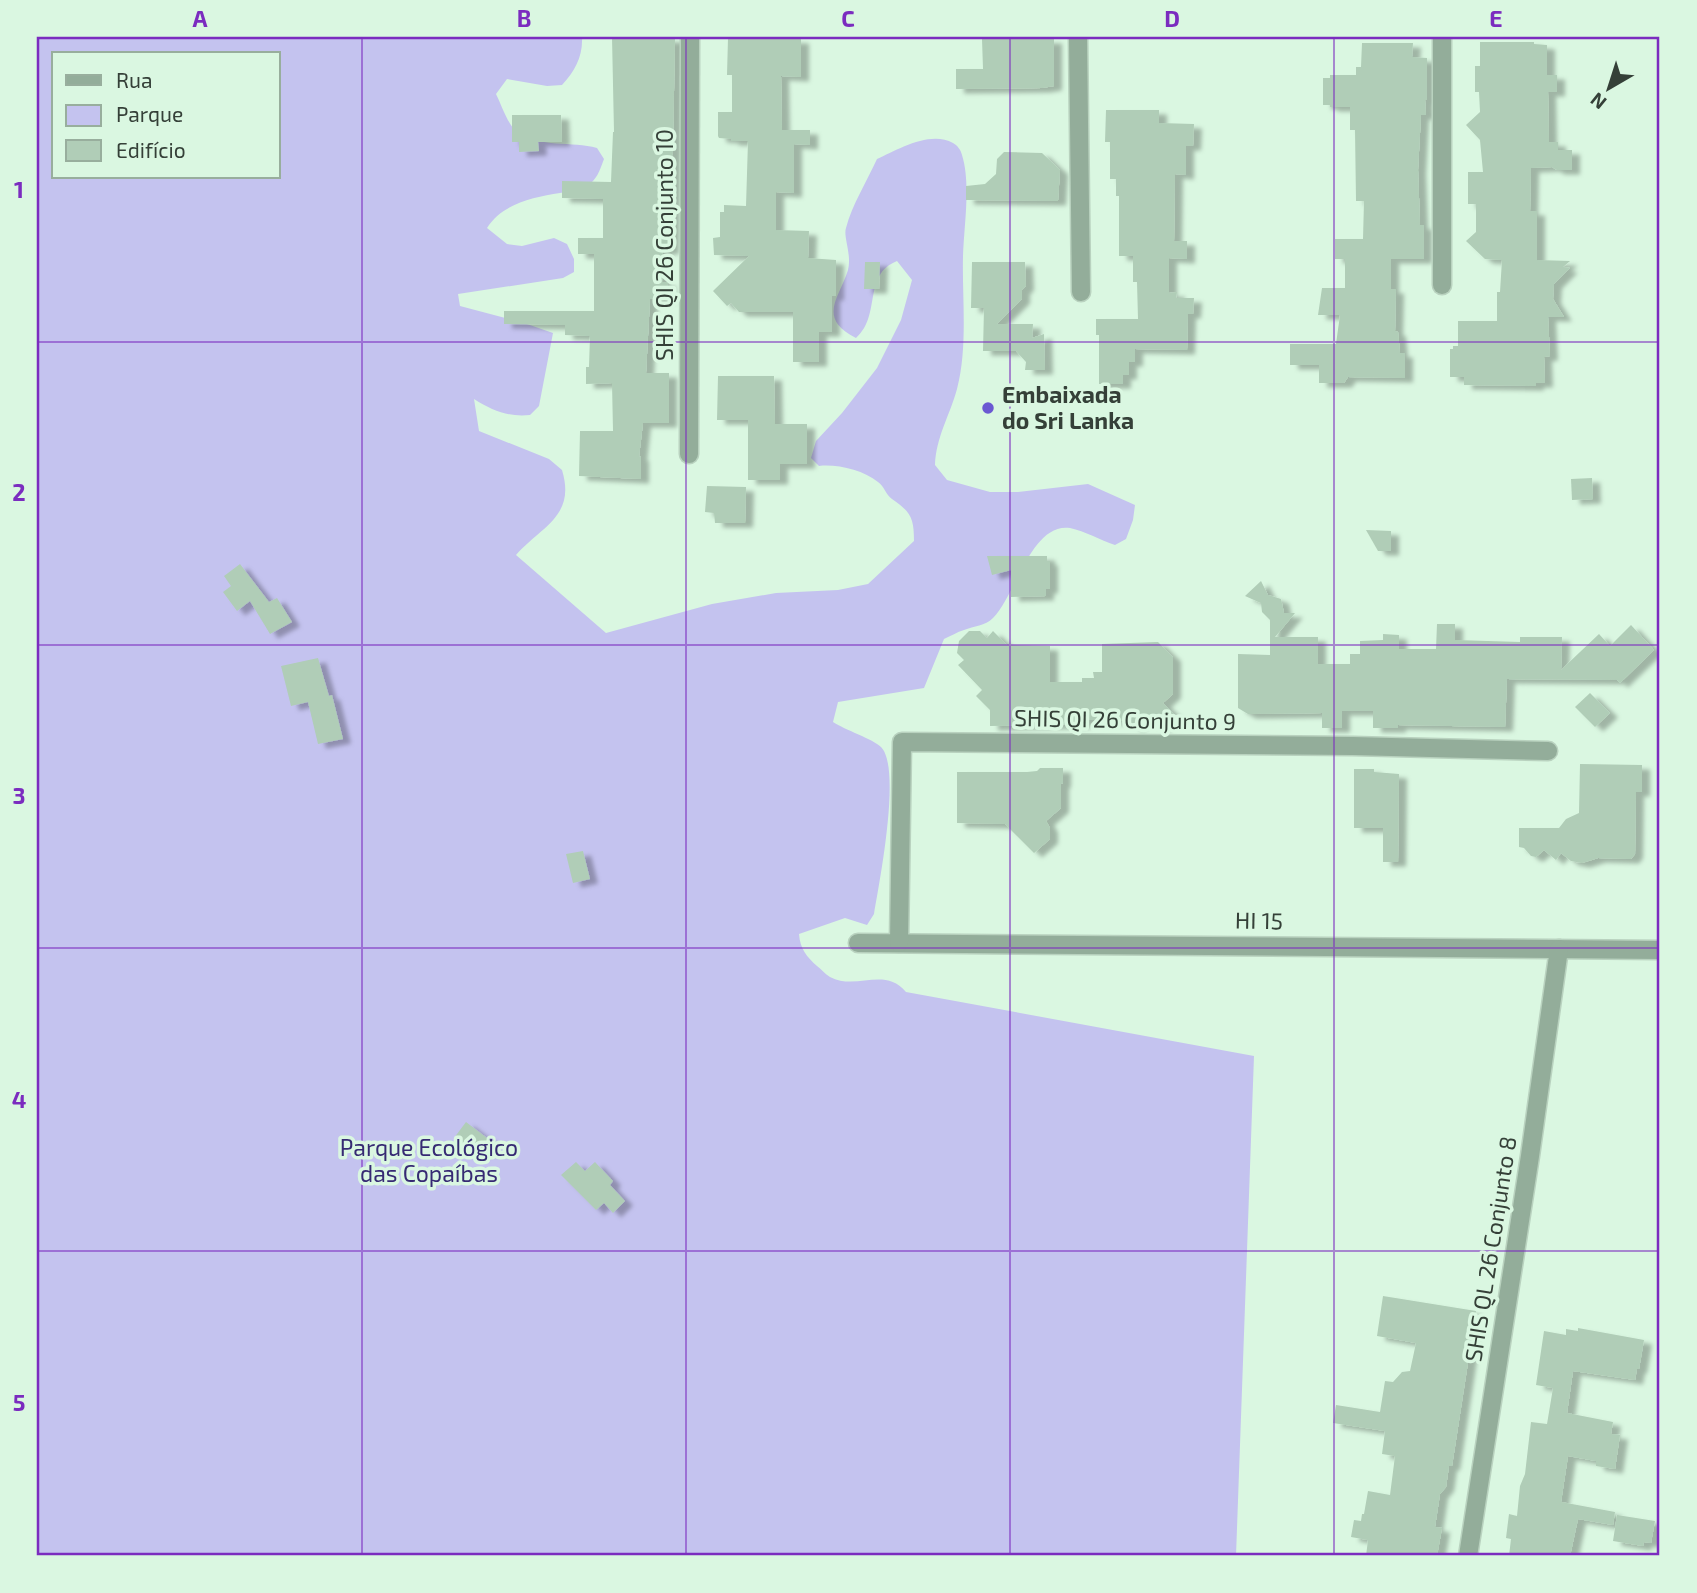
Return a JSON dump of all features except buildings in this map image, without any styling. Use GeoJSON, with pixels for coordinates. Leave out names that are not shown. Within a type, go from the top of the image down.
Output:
{"type":"FeatureCollection","features":[{"type":"Feature","properties":{"kind":"street","name":"SHIS QI 26 Conjunto 10"},"geometry":{"type":"LineString","coordinates":[[689,454],[690,37]]}},
{"type":"Feature","properties":{"kind":"street"},"geometry":{"type":"LineString","coordinates":[[1078,37],[1081,292]]}},
{"type":"Feature","properties":{"kind":"street"},"geometry":{"type":"LineString","coordinates":[[1442,37],[1442,285]]}},
{"type":"Feature","properties":{"kind":"street","name":"SHIS QI 26 Conjunto 9"},"geometry":{"type":"LineString","coordinates":[[899,943],[902,742],[1353,746],[1548,751]]}},
{"type":"Feature","properties":{"kind":"street","name":"HI 15"},"geometry":{"type":"LineString","coordinates":[[858,943],[1660,950]]}},
{"type":"Feature","properties":{"kind":"street","name":"SHIS QL 26 Conjunto 8"},"geometry":{"type":"LineString","coordinates":[[1468,1556],[1528,1170],[1559,949]]}},
{"type":"Feature","properties":{"kind":"green space","name":"Parque Ecológico das Copaíbas"},"geometry":{"type":"Polygon","coordinates":[[[37,37],[582,37],[577,63],[562,85],[547,86],[507,79],[496,94],[511,125],[526,137],[597,148],[604,159],[599,172],[588,186],[580,190],[539,197],[510,207],[487,228],[507,244],[522,246],[554,238],[567,244],[574,259],[574,272],[563,278],[458,294],[460,306],[553,333],[539,406],[530,415],[515,415],[494,410],[474,399],[479,431],[549,459],[562,470],[565,486],[560,509],[554,519],[516,555],[606,633],[712,604],[776,593],[838,590],[868,584],[914,541],[910,516],[878,482],[850,469],[819,466],[811,458],[816,441],[877,368],[901,320],[912,280],[897,261],[886,267],[879,276],[864,329],[856,338],[837,323],[834,307],[849,264],[845,232],[856,202],[877,159],[924,140],[944,140],[959,148],[966,179],[962,356],[957,389],[941,436],[935,465],[947,480],[990,492],[1018,492],[1088,484],[1135,505],[1133,520],[1126,539],[1115,545],[1070,528],[1056,529],[1045,537],[1034,548],[993,618],[944,639],[924,688],[838,702],[833,722],[877,744],[887,759],[887,827],[874,914],[867,925],[845,918],[799,934],[802,948],[810,959],[828,976],[840,981],[889,981],[898,984],[906,992],[1254,1056],[1236,1556],[37,1556],[37,37]]]}},
{"type":"Feature","properties":{"kind":"place","name":"Embaixada do Sri Lanka"},"geometry":{"type":"Point","coordinates":[988,408]}}]}
